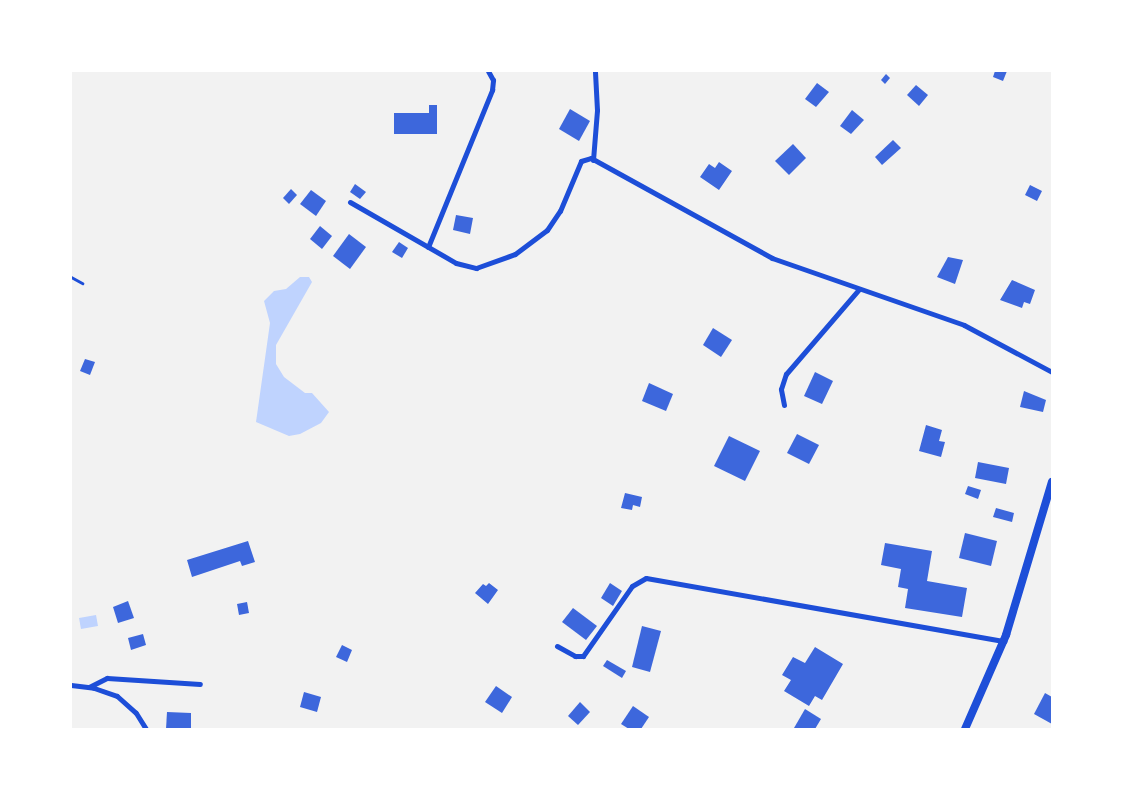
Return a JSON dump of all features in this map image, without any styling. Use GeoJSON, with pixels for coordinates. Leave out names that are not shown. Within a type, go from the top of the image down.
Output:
{"type":"FeatureCollection","features":[{"type":"Feature","properties":{"kind":"street"},"geometry":{"type":"LineString","coordinates":[[428,247],[492,90],[492,80],[488,71]]}},
{"type":"Feature","properties":{"kind":"street"},"geometry":{"type":"LineString","coordinates":[[593,160],[597,103],[595,71]]}},
{"type":"Feature","properties":{"kind":"street"},"geometry":{"type":"LineString","coordinates":[[350,202],[428,247],[469,268],[489,265],[515,254],[549,228],[560,211],[580,161],[593,160],[772,258],[964,325],[1052,372]]}},
{"type":"Feature","properties":{"kind":"street"},"geometry":{"type":"LineString","coordinates":[[784,405],[781,389],[786,374],[859,289]]}},
{"type":"Feature","properties":{"kind":"street"},"geometry":{"type":"LineString","coordinates":[[966,729],[1004,641],[1052,482]]}},
{"type":"Feature","properties":{"kind":"street"},"geometry":{"type":"LineString","coordinates":[[557,646],[575,656],[583,656],[632,586],[646,578],[1004,641]]}},
{"type":"Feature","properties":{"kind":"street"},"geometry":{"type":"LineString","coordinates":[[89,687],[107,678],[200,684]]}},
{"type":"Feature","properties":{"kind":"street"},"geometry":{"type":"LineString","coordinates":[[71,685],[89,687],[120,698],[136,713],[146,729]]}},
{"type":"Feature","properties":{"kind":"lane"},"geometry":{"type":"LineString","coordinates":[[71,278],[82,283]]}},
{"type":"Feature","properties":{"kind":"water"},"geometry":{"type":"Polygon","coordinates":[[[300,277],[309,277],[312,282],[276,345],[276,364],[284,377],[305,393],[312,393],[329,412],[321,423],[300,434],[289,436],[256,422],[270,323],[264,301],[274,291],[286,289],[300,277]]]}},
{"type":"Feature","properties":{"kind":"water"},"geometry":{"type":"Polygon","coordinates":[[[96,615],[98,626],[81,629],[79,618],[96,615]]]}},
{"type":"Feature","properties":{"kind":"building"},"geometry":{"type":"Polygon","coordinates":[[[995,71],[1007,71],[1003,81],[993,77],[995,71]]]}},
{"type":"Feature","properties":{"kind":"building"},"geometry":{"type":"Polygon","coordinates":[[[886,74],[890,78],[885,84],[881,80],[886,74]]]}},
{"type":"Feature","properties":{"kind":"building"},"geometry":{"type":"Polygon","coordinates":[[[817,83],[829,92],[816,107],[805,99],[817,83]]]}},
{"type":"Feature","properties":{"kind":"building"},"geometry":{"type":"Polygon","coordinates":[[[916,85],[928,95],[919,106],[907,95],[916,85]]]}},
{"type":"Feature","properties":{"kind":"building"},"geometry":{"type":"Polygon","coordinates":[[[429,105],[437,105],[437,134],[394,134],[394,113],[429,113],[429,105]]]}},
{"type":"Feature","properties":{"kind":"building"},"geometry":{"type":"Polygon","coordinates":[[[570,109],[590,121],[579,141],[559,129],[570,109]]]}},
{"type":"Feature","properties":{"kind":"building"},"geometry":{"type":"Polygon","coordinates":[[[852,110],[864,120],[851,134],[840,126],[852,110]]]}},
{"type":"Feature","properties":{"kind":"building"},"geometry":{"type":"Polygon","coordinates":[[[893,140],[901,148],[882,165],[875,157],[893,140]]]}},
{"type":"Feature","properties":{"kind":"building"},"geometry":{"type":"Polygon","coordinates":[[[793,144],[806,158],[789,175],[775,161],[793,144]]]}},
{"type":"Feature","properties":{"kind":"building"},"geometry":{"type":"Polygon","coordinates":[[[719,162],[732,171],[719,190],[700,177],[709,164],[715,168],[719,162]]]}},
{"type":"Feature","properties":{"kind":"building"},"geometry":{"type":"Polygon","coordinates":[[[355,184],[366,192],[360,199],[350,192],[355,184]]]}},
{"type":"Feature","properties":{"kind":"building"},"geometry":{"type":"Polygon","coordinates":[[[1030,185],[1042,191],[1037,201],[1025,195],[1030,185]]]}},
{"type":"Feature","properties":{"kind":"building"},"geometry":{"type":"Polygon","coordinates":[[[291,189],[297,195],[289,204],[283,198],[291,189]]]}},
{"type":"Feature","properties":{"kind":"building"},"geometry":{"type":"Polygon","coordinates":[[[311,190],[326,201],[316,216],[300,204],[311,190]]]}},
{"type":"Feature","properties":{"kind":"building"},"geometry":{"type":"Polygon","coordinates":[[[456,215],[473,218],[470,234],[453,230],[456,215]]]}},
{"type":"Feature","properties":{"kind":"building"},"geometry":{"type":"Polygon","coordinates":[[[320,226],[332,236],[322,249],[310,239],[320,226]]]}},
{"type":"Feature","properties":{"kind":"building"},"geometry":{"type":"Polygon","coordinates":[[[349,234],[366,247],[350,269],[333,256],[349,234]]]}},
{"type":"Feature","properties":{"kind":"building"},"geometry":{"type":"Polygon","coordinates":[[[399,242],[408,248],[402,258],[392,252],[399,242]]]}},
{"type":"Feature","properties":{"kind":"building"},"geometry":{"type":"Polygon","coordinates":[[[948,257],[963,260],[955,284],[937,277],[948,257]]]}},
{"type":"Feature","properties":{"kind":"building"},"geometry":{"type":"Polygon","coordinates":[[[1012,280],[1035,290],[1030,304],[1024,302],[1022,308],[1000,300],[1012,280]]]}},
{"type":"Feature","properties":{"kind":"building"},"geometry":{"type":"Polygon","coordinates":[[[713,328],[732,340],[721,357],[703,345],[713,328]]]}},
{"type":"Feature","properties":{"kind":"building"},"geometry":{"type":"Polygon","coordinates":[[[85,359],[95,362],[90,375],[80,371],[85,359]]]}},
{"type":"Feature","properties":{"kind":"building"},"geometry":{"type":"Polygon","coordinates":[[[815,372],[833,381],[822,404],[804,396],[815,372]]]}},
{"type":"Feature","properties":{"kind":"building"},"geometry":{"type":"Polygon","coordinates":[[[649,383],[673,394],[666,411],[642,401],[649,383]]]}},
{"type":"Feature","properties":{"kind":"building"},"geometry":{"type":"Polygon","coordinates":[[[1024,391],[1046,400],[1043,412],[1020,407],[1024,391]]]}},
{"type":"Feature","properties":{"kind":"building"},"geometry":{"type":"Polygon","coordinates":[[[926,425],[942,430],[939,441],[945,442],[941,457],[919,451],[926,425]]]}},
{"type":"Feature","properties":{"kind":"building"},"geometry":{"type":"Polygon","coordinates":[[[797,434],[819,445],[809,464],[787,453],[797,434]]]}},
{"type":"Feature","properties":{"kind":"building"},"geometry":{"type":"Polygon","coordinates":[[[729,436],[760,451],[745,481],[714,466],[729,436]]]}},
{"type":"Feature","properties":{"kind":"building"},"geometry":{"type":"Polygon","coordinates":[[[978,462],[1009,468],[1006,484],[975,478],[978,462]]]}},
{"type":"Feature","properties":{"kind":"building"},"geometry":{"type":"Polygon","coordinates":[[[968,486],[981,490],[978,499],[965,494],[968,486]]]}},
{"type":"Feature","properties":{"kind":"building"},"geometry":{"type":"Polygon","coordinates":[[[625,493],[642,497],[640,507],[633,505],[632,510],[621,508],[625,493]]]}},
{"type":"Feature","properties":{"kind":"building"},"geometry":{"type":"Polygon","coordinates":[[[996,508],[1014,513],[1012,522],[993,517],[996,508]]]}},
{"type":"Feature","properties":{"kind":"building"},"geometry":{"type":"Polygon","coordinates":[[[965,533],[997,541],[991,566],[959,558],[965,533]]]}},
{"type":"Feature","properties":{"kind":"building"},"geometry":{"type":"Polygon","coordinates":[[[248,541],[255,562],[242,566],[240,561],[192,577],[187,560],[248,541]]]}},
{"type":"Feature","properties":{"kind":"building"},"geometry":{"type":"Polygon","coordinates":[[[885,543],[932,551],[927,581],[967,588],[962,617],[905,608],[908,589],[898,587],[901,569],[881,565],[885,543]]]}},
{"type":"Feature","properties":{"kind":"building"},"geometry":{"type":"Polygon","coordinates":[[[489,583],[498,590],[488,604],[475,593],[483,584],[486,586],[489,583]]]}},
{"type":"Feature","properties":{"kind":"building"},"geometry":{"type":"Polygon","coordinates":[[[610,583],[622,591],[613,606],[601,598],[610,583]]]}},
{"type":"Feature","properties":{"kind":"building"},"geometry":{"type":"Polygon","coordinates":[[[128,601],[134,618],[118,623],[113,607],[128,601]]]}},
{"type":"Feature","properties":{"kind":"building"},"geometry":{"type":"Polygon","coordinates":[[[247,602],[249,613],[239,615],[237,604],[247,602]]]}},
{"type":"Feature","properties":{"kind":"building"},"geometry":{"type":"Polygon","coordinates":[[[573,608],[597,626],[586,640],[562,622],[573,608]]]}},
{"type":"Feature","properties":{"kind":"building"},"geometry":{"type":"Polygon","coordinates":[[[642,626],[661,631],[650,672],[632,667],[642,626]]]}},
{"type":"Feature","properties":{"kind":"building"},"geometry":{"type":"Polygon","coordinates":[[[143,634],[146,645],[131,650],[128,638],[143,634]]]}},
{"type":"Feature","properties":{"kind":"building"},"geometry":{"type":"Polygon","coordinates":[[[342,645],[352,650],[347,662],[336,657],[342,645]]]}},
{"type":"Feature","properties":{"kind":"building"},"geometry":{"type":"Polygon","coordinates":[[[815,647],[843,664],[822,700],[815,696],[809,706],[784,691],[791,680],[782,675],[793,657],[805,663],[815,647]]]}},
{"type":"Feature","properties":{"kind":"building"},"geometry":{"type":"Polygon","coordinates":[[[607,660],[626,671],[622,678],[603,666],[607,660]]]}},
{"type":"Feature","properties":{"kind":"building"},"geometry":{"type":"Polygon","coordinates":[[[496,686],[512,697],[502,713],[485,702],[496,686]]]}},
{"type":"Feature","properties":{"kind":"building"},"geometry":{"type":"Polygon","coordinates":[[[304,692],[321,697],[317,712],[300,707],[304,692]]]}},
{"type":"Feature","properties":{"kind":"building"},"geometry":{"type":"Polygon","coordinates":[[[1045,693],[1052,697],[1052,724],[1034,714],[1045,693]]]}},
{"type":"Feature","properties":{"kind":"building"},"geometry":{"type":"Polygon","coordinates":[[[580,702],[590,712],[578,725],[568,716],[580,702]]]}},
{"type":"Feature","properties":{"kind":"building"},"geometry":{"type":"Polygon","coordinates":[[[633,706],[649,717],[641,729],[629,729],[621,724],[633,706]]]}},
{"type":"Feature","properties":{"kind":"building"},"geometry":{"type":"Polygon","coordinates":[[[805,709],[821,719],[815,729],[794,728],[805,709]]]}},
{"type":"Feature","properties":{"kind":"building"},"geometry":{"type":"Polygon","coordinates":[[[167,712],[191,713],[191,729],[166,729],[167,712]]]}}]}
